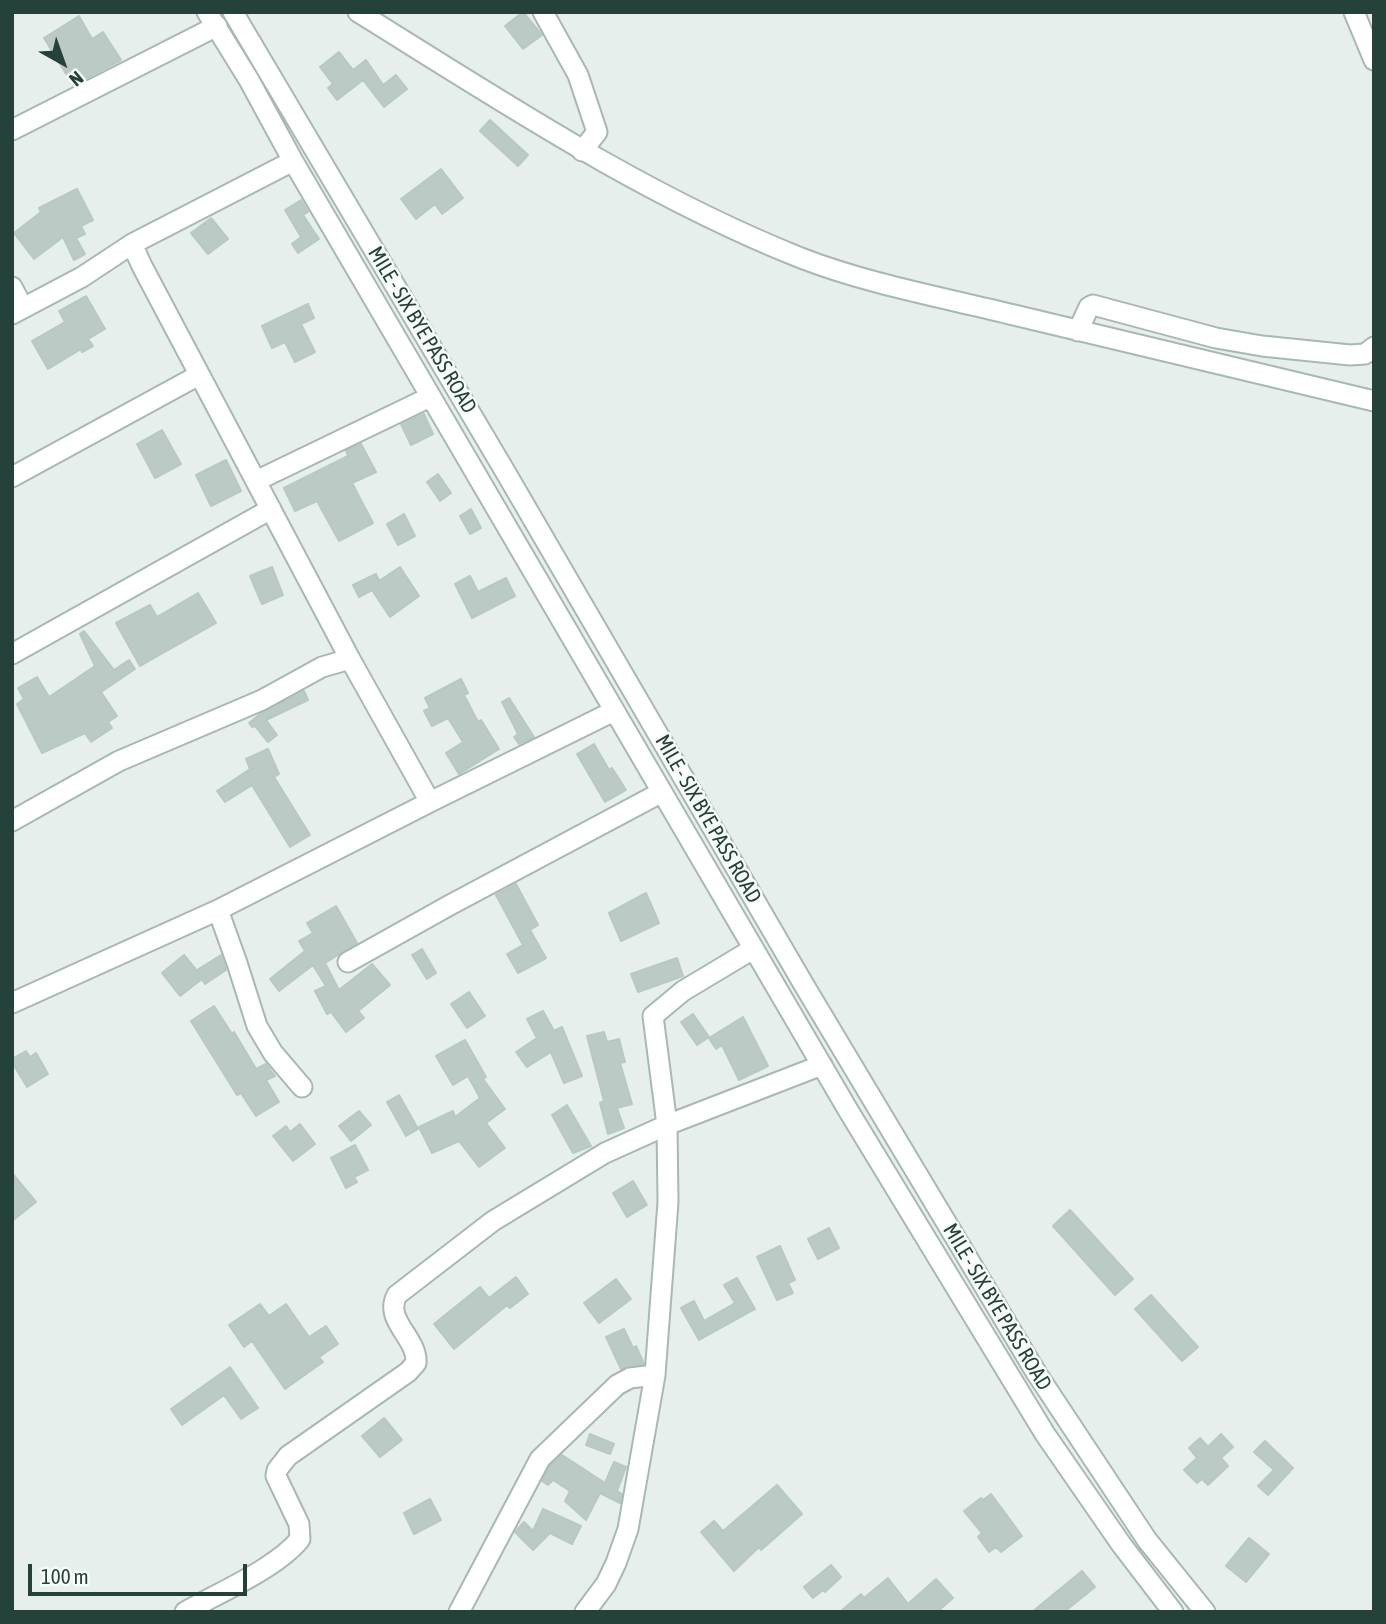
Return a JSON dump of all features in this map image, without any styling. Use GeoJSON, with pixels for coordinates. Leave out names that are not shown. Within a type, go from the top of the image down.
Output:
{"type":"FeatureCollection","features":[{"type":"Feature","properties":{"kind":"street","name":"MILE - SIX BYE PASS ROAD"},"geometry":{"type":"LineString","coordinates":[[233,12],[506,473],[804,985],[1037,1374],[1147,1540],[1205,1612]]}},
{"type":"Feature","properties":{"kind":"street"},"geometry":{"type":"LineString","coordinates":[[358,12],[582,151],[685,207],[804,259],[890,285],[1374,401]]}},
{"type":"Feature","properties":{"kind":"street"},"geometry":{"type":"LineString","coordinates":[[543,12],[578,75],[597,132],[582,151]]}},
{"type":"Feature","properties":{"kind":"street"},"geometry":{"type":"LineString","coordinates":[[1354,12],[1374,60]]}},
{"type":"Feature","properties":{"kind":"street"},"geometry":{"type":"LineString","coordinates":[[12,130],[212,19],[430,397],[822,1065],[1045,1434],[1121,1545],[1173,1612]]}},
{"type":"Feature","properties":{"kind":"street"},"geometry":{"type":"LineString","coordinates":[[12,287],[17,311],[82,277],[132,244],[293,161]]}},
{"type":"Feature","properties":{"kind":"street"},"geometry":{"type":"LineString","coordinates":[[132,244],[350,659],[430,802]]}},
{"type":"Feature","properties":{"kind":"street"},"geometry":{"type":"LineString","coordinates":[[1078,331],[1089,307],[1094,305],[1216,338],[1262,346],[1350,355],[1365,354],[1374,346]]}},
{"type":"Feature","properties":{"kind":"street"},"geometry":{"type":"LineString","coordinates":[[12,477],[199,375]]}},
{"type":"Feature","properties":{"kind":"street"},"geometry":{"type":"LineString","coordinates":[[256,481],[430,397]]}},
{"type":"Feature","properties":{"kind":"street"},"geometry":{"type":"LineString","coordinates":[[12,654],[271,509]]}},
{"type":"Feature","properties":{"kind":"street"},"geometry":{"type":"LineString","coordinates":[[12,821],[119,761],[262,701],[322,667],[350,659]]}},
{"type":"Feature","properties":{"kind":"street"},"geometry":{"type":"LineString","coordinates":[[12,1003],[218,911],[430,802],[614,712]]}},
{"type":"Feature","properties":{"kind":"street"},"geometry":{"type":"LineString","coordinates":[[348,962],[662,792]]}},
{"type":"Feature","properties":{"kind":"street"},"geometry":{"type":"LineString","coordinates":[[218,911],[257,1026],[273,1053],[302,1087]]}},
{"type":"Feature","properties":{"kind":"street"},"geometry":{"type":"LineString","coordinates":[[585,1612],[606,1584],[628,1529],[655,1374],[668,1202],[667,1125],[653,1016],[683,991],[753,949]]}},
{"type":"Feature","properties":{"kind":"street"},"geometry":{"type":"LineString","coordinates":[[783,999],[804,985]]}},
{"type":"Feature","properties":{"kind":"street"},"geometry":{"type":"LineString","coordinates":[[185,1612],[262,1569],[291,1550],[300,1539],[299,1524],[276,1476],[277,1470],[288,1456],[408,1372],[416,1363],[412,1345],[392,1310],[392,1303],[397,1295],[493,1221],[605,1153],[667,1125],[822,1065]]}},
{"type":"Feature","properties":{"kind":"street"},"geometry":{"type":"LineString","coordinates":[[459,1612],[540,1458],[617,1385],[630,1378],[655,1374]]}},
{"type":"Feature","properties":{"kind":"building"},"geometry":{"type":"Polygon","coordinates":[[[523,12],[542,35],[523,49],[505,26],[523,12]]]}},
{"type":"Feature","properties":{"kind":"building"},"geometry":{"type":"Polygon","coordinates":[[[79,16],[92,39],[103,32],[121,60],[73,85],[44,38],[79,16]]]}},
{"type":"Feature","properties":{"kind":"building"},"geometry":{"type":"Polygon","coordinates":[[[339,52],[353,70],[366,60],[383,85],[396,75],[407,89],[384,107],[363,80],[337,100],[328,88],[333,84],[320,67],[339,52]]]}},
{"type":"Feature","properties":{"kind":"building"},"geometry":{"type":"Polygon","coordinates":[[[490,120],[528,155],[518,166],[480,131],[490,120]]]}},
{"type":"Feature","properties":{"kind":"building"},"geometry":{"type":"Polygon","coordinates":[[[441,169],[463,198],[442,214],[435,204],[416,219],[401,199],[441,169]]]}},
{"type":"Feature","properties":{"kind":"building"},"geometry":{"type":"Polygon","coordinates":[[[77,189],[93,220],[81,226],[85,234],[76,238],[85,254],[74,260],[63,237],[34,259],[14,233],[41,212],[39,208],[77,189]]]}},
{"type":"Feature","properties":{"kind":"building"},"geometry":{"type":"Polygon","coordinates":[[[301,200],[308,212],[303,215],[319,239],[298,253],[292,244],[301,237],[285,210],[301,200]]]}},
{"type":"Feature","properties":{"kind":"building"},"geometry":{"type":"Polygon","coordinates":[[[211,218],[228,239],[208,254],[191,233],[211,218]]]}},
{"type":"Feature","properties":{"kind":"building"},"geometry":{"type":"Polygon","coordinates":[[[86,296],[105,329],[88,339],[93,346],[82,352],[81,349],[48,369],[32,341],[65,322],[59,311],[86,296]]]}},
{"type":"Feature","properties":{"kind":"building"},"geometry":{"type":"Polygon","coordinates":[[[308,304],[314,318],[301,324],[315,352],[295,362],[285,342],[272,348],[262,326],[308,304]]]}},
{"type":"Feature","properties":{"kind":"building"},"geometry":{"type":"Polygon","coordinates":[[[424,414],[433,434],[411,445],[401,424],[424,414]]]}},
{"type":"Feature","properties":{"kind":"building"},"geometry":{"type":"Polygon","coordinates":[[[162,430],[181,464],[155,478],[137,444],[162,430]]]}},
{"type":"Feature","properties":{"kind":"building"},"geometry":{"type":"Polygon","coordinates":[[[361,444],[376,472],[352,483],[373,523],[339,541],[317,501],[295,511],[284,488],[348,456],[346,451],[361,444]]]}},
{"type":"Feature","properties":{"kind":"building"},"geometry":{"type":"Polygon","coordinates":[[[226,460],[241,491],[211,506],[196,475],[226,460]]]}},
{"type":"Feature","properties":{"kind":"building"},"geometry":{"type":"Polygon","coordinates":[[[438,474],[451,493],[440,501],[427,482],[438,474]]]}},
{"type":"Feature","properties":{"kind":"building"},"geometry":{"type":"Polygon","coordinates":[[[471,509],[481,528],[470,534],[460,516],[471,509]]]}},
{"type":"Feature","properties":{"kind":"building"},"geometry":{"type":"Polygon","coordinates":[[[404,514],[415,536],[398,545],[387,524],[404,514]]]}},
{"type":"Feature","properties":{"kind":"building"},"geometry":{"type":"Polygon","coordinates":[[[272,567],[283,595],[262,604],[250,576],[272,567]]]}},
{"type":"Feature","properties":{"kind":"building"},"geometry":{"type":"Polygon","coordinates":[[[400,567],[419,596],[390,617],[372,590],[359,597],[353,585],[376,574],[379,581],[400,567]]]}},
{"type":"Feature","properties":{"kind":"building"},"geometry":{"type":"Polygon","coordinates":[[[470,576],[478,592],[506,578],[515,596],[472,618],[455,584],[470,576]]]}},
{"type":"Feature","properties":{"kind":"building"},"geometry":{"type":"Polygon","coordinates":[[[198,593],[216,623],[140,666],[116,623],[150,605],[157,617],[198,593]]]}},
{"type":"Feature","properties":{"kind":"building"},"geometry":{"type":"Polygon","coordinates":[[[84,631],[114,670],[129,660],[135,669],[101,692],[117,716],[108,722],[112,728],[91,742],[85,733],[42,753],[17,704],[24,699],[18,688],[37,677],[49,697],[95,666],[80,634],[84,631]]]}},
{"type":"Feature","properties":{"kind":"building"},"geometry":{"type":"Polygon","coordinates":[[[461,679],[468,693],[464,695],[478,722],[481,720],[499,749],[459,774],[446,753],[463,742],[448,718],[432,726],[424,711],[430,708],[425,698],[461,679]]]}},
{"type":"Feature","properties":{"kind":"building"},"geometry":{"type":"Polygon","coordinates":[[[304,691],[308,700],[266,720],[277,735],[268,742],[255,726],[252,727],[249,723],[260,714],[304,691]]]}},
{"type":"Feature","properties":{"kind":"building"},"geometry":{"type":"Polygon","coordinates":[[[509,698],[534,737],[519,744],[514,737],[518,734],[502,702],[509,698]]]}},
{"type":"Feature","properties":{"kind":"building"},"geometry":{"type":"Polygon","coordinates":[[[594,744],[609,770],[612,768],[626,790],[605,802],[577,754],[594,744]]]}},
{"type":"Feature","properties":{"kind":"building"},"geometry":{"type":"Polygon","coordinates":[[[268,749],[279,774],[274,777],[310,835],[290,847],[252,785],[225,802],[217,791],[250,769],[246,759],[268,749]]]}},
{"type":"Feature","properties":{"kind":"building"},"geometry":{"type":"Polygon","coordinates":[[[516,884],[538,925],[530,930],[546,958],[518,973],[507,954],[523,945],[496,895],[516,884]]]}},
{"type":"Feature","properties":{"kind":"building"},"geometry":{"type":"Polygon","coordinates":[[[646,893],[659,923],[621,941],[609,913],[646,893]]]}},
{"type":"Feature","properties":{"kind":"building"},"geometry":{"type":"Polygon","coordinates":[[[336,906],[357,943],[325,963],[339,990],[372,964],[390,985],[358,1011],[364,1018],[346,1032],[331,1012],[327,1014],[315,991],[326,986],[313,965],[279,991],[270,979],[305,951],[299,941],[313,933],[307,923],[336,906]]]}},
{"type":"Feature","properties":{"kind":"building"},"geometry":{"type":"Polygon","coordinates":[[[422,949],[436,973],[427,979],[412,955],[422,949]]]}},
{"type":"Feature","properties":{"kind":"building"},"geometry":{"type":"Polygon","coordinates":[[[184,955],[202,977],[197,970],[221,955],[226,970],[205,984],[202,979],[180,996],[162,973],[184,955]]]}},
{"type":"Feature","properties":{"kind":"building"},"geometry":{"type":"Polygon","coordinates":[[[677,958],[683,976],[638,992],[631,974],[677,958]]]}},
{"type":"Feature","properties":{"kind":"building"},"geometry":{"type":"Polygon","coordinates":[[[469,992],[485,1016],[467,1028],[451,1004],[469,992]]]}},
{"type":"Feature","properties":{"kind":"building"},"geometry":{"type":"Polygon","coordinates":[[[214,1006],[232,1034],[234,1032],[256,1069],[266,1064],[275,1076],[266,1080],[279,1102],[256,1116],[241,1093],[237,1095],[191,1021],[214,1006]]]}},
{"type":"Feature","properties":{"kind":"building"},"geometry":{"type":"Polygon","coordinates":[[[543,1011],[554,1031],[562,1027],[582,1076],[564,1083],[551,1052],[527,1067],[516,1052],[537,1038],[527,1019],[543,1011]]]}},
{"type":"Feature","properties":{"kind":"building"},"geometry":{"type":"Polygon","coordinates":[[[693,1014],[709,1037],[697,1045],[681,1022],[693,1014]]]}},
{"type":"Feature","properties":{"kind":"building"},"geometry":{"type":"Polygon","coordinates":[[[743,1017],[768,1066],[739,1080],[722,1045],[716,1049],[709,1038],[743,1017]]]}},
{"type":"Feature","properties":{"kind":"building"},"geometry":{"type":"Polygon","coordinates":[[[604,1032],[607,1042],[619,1039],[625,1062],[620,1063],[632,1104],[617,1108],[624,1128],[608,1134],[600,1103],[604,1101],[587,1036],[604,1032]]]}},
{"type":"Feature","properties":{"kind":"building"},"geometry":{"type":"Polygon","coordinates":[[[465,1040],[486,1077],[483,1079],[505,1109],[486,1123],[505,1148],[479,1167],[459,1141],[432,1153],[419,1127],[453,1111],[455,1117],[480,1098],[468,1076],[453,1085],[436,1056],[465,1040]]]}},
{"type":"Feature","properties":{"kind":"building"},"geometry":{"type":"Polygon","coordinates":[[[26,1051],[30,1057],[36,1053],[48,1074],[27,1087],[12,1062],[12,1059],[26,1051]]]}},
{"type":"Feature","properties":{"kind":"building"},"geometry":{"type":"Polygon","coordinates":[[[399,1095],[418,1129],[406,1136],[387,1102],[399,1095]]]}},
{"type":"Feature","properties":{"kind":"building"},"geometry":{"type":"Polygon","coordinates":[[[567,1105],[591,1146],[573,1153],[552,1115],[567,1105]]]}},
{"type":"Feature","properties":{"kind":"building"},"geometry":{"type":"Polygon","coordinates":[[[359,1111],[371,1125],[351,1141],[339,1126],[359,1111]]]}},
{"type":"Feature","properties":{"kind":"building"},"geometry":{"type":"Polygon","coordinates":[[[300,1124],[315,1144],[293,1161],[273,1136],[286,1126],[290,1132],[300,1124]]]}},
{"type":"Feature","properties":{"kind":"building"},"geometry":{"type":"Polygon","coordinates":[[[355,1145],[368,1170],[354,1177],[357,1182],[346,1188],[331,1158],[355,1145]]]}},
{"type":"Feature","properties":{"kind":"building"},"geometry":{"type":"Polygon","coordinates":[[[12,1173],[36,1202],[12,1221],[12,1173]]]}},
{"type":"Feature","properties":{"kind":"building"},"geometry":{"type":"Polygon","coordinates":[[[633,1181],[647,1205],[627,1217],[613,1193],[633,1181]]]}},
{"type":"Feature","properties":{"kind":"building"},"geometry":{"type":"Polygon","coordinates":[[[1070,1210],[1133,1279],[1115,1295],[1053,1226],[1070,1210]]]}},
{"type":"Feature","properties":{"kind":"building"},"geometry":{"type":"Polygon","coordinates":[[[829,1228],[839,1248],[818,1259],[808,1239],[829,1228]]]}},
{"type":"Feature","properties":{"kind":"building"},"geometry":{"type":"Polygon","coordinates":[[[780,1246],[795,1280],[788,1283],[793,1293],[777,1300],[757,1257],[780,1246]]]}},
{"type":"Feature","properties":{"kind":"building"},"geometry":{"type":"Polygon","coordinates":[[[516,1277],[528,1294],[510,1308],[507,1305],[454,1349],[434,1324],[480,1287],[489,1298],[516,1277]]]}},
{"type":"Feature","properties":{"kind":"building"},"geometry":{"type":"Polygon","coordinates":[[[737,1278],[755,1309],[699,1340],[681,1308],[694,1301],[704,1321],[735,1303],[724,1285],[737,1278]]]}},
{"type":"Feature","properties":{"kind":"building"},"geometry":{"type":"Polygon","coordinates":[[[616,1279],[631,1299],[599,1323],[584,1303],[616,1279]]]}},
{"type":"Feature","properties":{"kind":"building"},"geometry":{"type":"Polygon","coordinates":[[[1151,1295],[1198,1347],[1182,1361],[1135,1309],[1151,1295]]]}},
{"type":"Feature","properties":{"kind":"building"},"geometry":{"type":"Polygon","coordinates":[[[260,1304],[269,1316],[286,1304],[309,1337],[326,1326],[338,1344],[319,1357],[323,1362],[285,1389],[252,1341],[244,1347],[229,1325],[260,1304]]]}},
{"type":"Feature","properties":{"kind":"building"},"geometry":{"type":"Polygon","coordinates":[[[624,1329],[644,1364],[621,1369],[606,1337],[624,1329]]]}},
{"type":"Feature","properties":{"kind":"building"},"geometry":{"type":"Polygon","coordinates":[[[230,1367],[258,1408],[241,1419],[224,1395],[182,1425],[171,1409],[230,1367]]]}},
{"type":"Feature","properties":{"kind":"building"},"geometry":{"type":"Polygon","coordinates":[[[384,1418],[402,1440],[380,1457],[362,1436],[384,1418]]]}},
{"type":"Feature","properties":{"kind":"building"},"geometry":{"type":"Polygon","coordinates":[[[590,1434],[614,1444],[610,1454],[586,1445],[590,1434]]]}},
{"type":"Feature","properties":{"kind":"building"},"geometry":{"type":"Polygon","coordinates":[[[1221,1434],[1233,1447],[1221,1458],[1228,1466],[1208,1485],[1202,1479],[1197,1483],[1184,1470],[1197,1458],[1189,1448],[1200,1438],[1208,1447],[1221,1434]]]}},
{"type":"Feature","properties":{"kind":"building"},"geometry":{"type":"Polygon","coordinates":[[[1265,1441],[1293,1468],[1268,1495],[1258,1486],[1274,1470],[1254,1452],[1265,1441]]]}},
{"type":"Feature","properties":{"kind":"building"},"geometry":{"type":"Polygon","coordinates":[[[562,1455],[605,1483],[614,1462],[626,1467],[617,1491],[622,1494],[620,1503],[600,1493],[586,1520],[565,1501],[570,1491],[553,1480],[548,1485],[542,1481],[550,1466],[562,1455]]]}},
{"type":"Feature","properties":{"kind":"building"},"geometry":{"type":"Polygon","coordinates":[[[777,1485],[802,1514],[761,1550],[759,1547],[734,1571],[701,1532],[714,1521],[723,1531],[777,1485]]]}},
{"type":"Feature","properties":{"kind":"building"},"geometry":{"type":"Polygon","coordinates":[[[991,1494],[1022,1536],[1001,1552],[996,1547],[989,1552],[978,1537],[982,1533],[964,1511],[991,1494]]]}},
{"type":"Feature","properties":{"kind":"building"},"geometry":{"type":"Polygon","coordinates":[[[430,1499],[441,1520],[414,1534],[404,1513],[430,1499]]]}},
{"type":"Feature","properties":{"kind":"building"},"geometry":{"type":"Polygon","coordinates":[[[543,1509],[581,1526],[572,1544],[550,1533],[533,1550],[515,1532],[524,1522],[533,1531],[543,1509]]]}},
{"type":"Feature","properties":{"kind":"building"},"geometry":{"type":"Polygon","coordinates":[[[1249,1538],[1269,1554],[1246,1582],[1226,1566],[1249,1538]]]}},
{"type":"Feature","properties":{"kind":"building"},"geometry":{"type":"Polygon","coordinates":[[[831,1565],[841,1577],[825,1592],[823,1590],[813,1598],[804,1587],[831,1565]]]}},
{"type":"Feature","properties":{"kind":"building"},"geometry":{"type":"Polygon","coordinates":[[[1082,1571],[1095,1587],[1064,1612],[1032,1612],[1082,1571]]]}},
{"type":"Feature","properties":{"kind":"building"},"geometry":{"type":"Polygon","coordinates":[[[888,1578],[908,1604],[936,1579],[953,1598],[937,1612],[840,1612],[861,1594],[864,1598],[888,1578]]]}}]}
